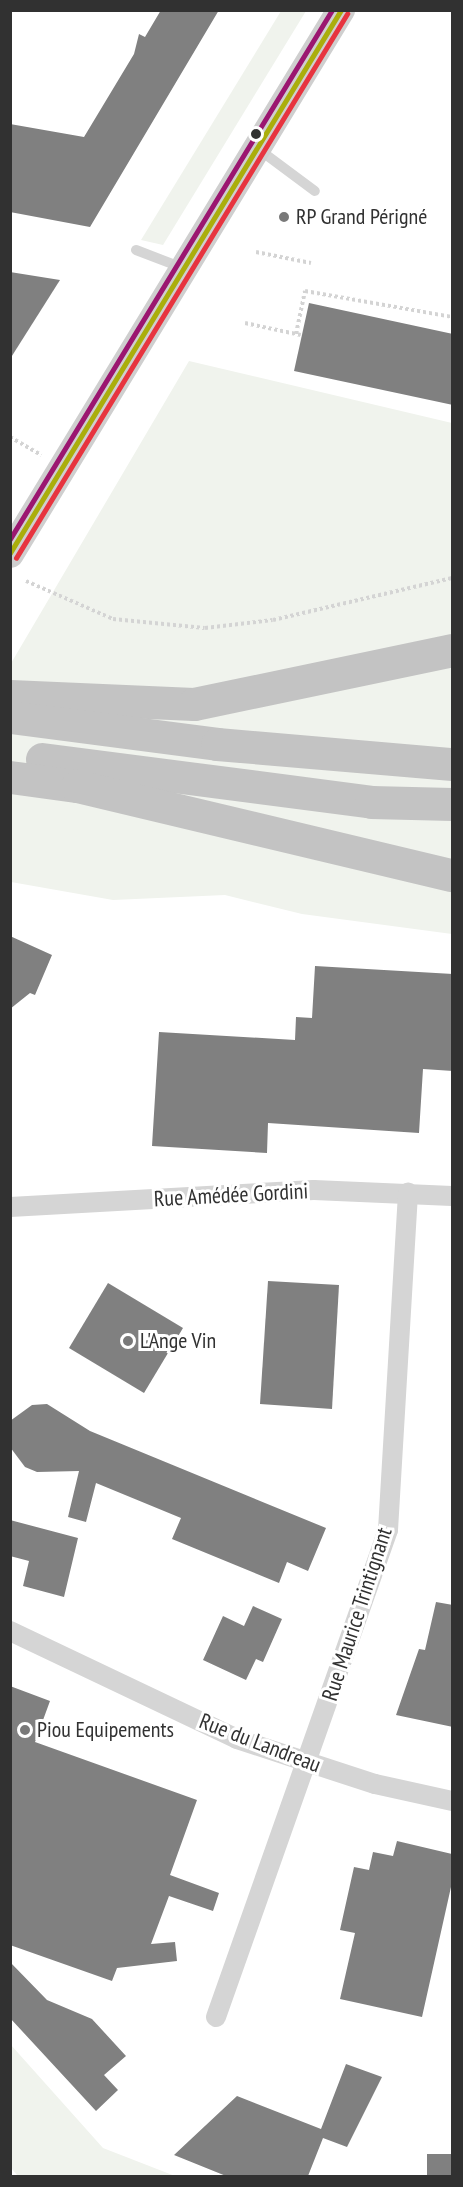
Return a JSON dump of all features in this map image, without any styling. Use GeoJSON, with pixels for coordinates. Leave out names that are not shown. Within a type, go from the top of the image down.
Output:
{"type":"FeatureCollection","features":[{"type":"Feature","properties":{"kind":"highway"},"geometry":{"type":"LineString","coordinates":[[10,696],[194,704],[453,650]]}},
{"type":"Feature","properties":{"kind":"highway"},"geometry":{"type":"LineString","coordinates":[[10,717],[217,744],[453,764]]}},
{"type":"Feature","properties":{"kind":"highway"},"geometry":{"type":"LineString","coordinates":[[10,755],[371,802],[453,804]]}},
{"type":"Feature","properties":{"kind":"highway"},"geometry":{"type":"LineString","coordinates":[[10,777],[88,789],[453,876]]}},
{"type":"Feature","properties":{"kind":"street"},"geometry":{"type":"LineString","coordinates":[[10,554],[341,10]]}},
{"type":"Feature","properties":{"kind":"street","name":"Rue Amédée Gordini"},"geometry":{"type":"LineString","coordinates":[[10,1207],[314,1190],[453,1196]]}},
{"type":"Feature","properties":{"kind":"street","name":"Rue Maurice Trintignant"},"geometry":{"type":"LineString","coordinates":[[216,2018],[388,1530],[408,1193]]}},
{"type":"Feature","properties":{"kind":"street","name":"Rue du Landreau"},"geometry":{"type":"LineString","coordinates":[[10,1631],[237,1738],[305,1762],[453,1801]]}},
{"type":"Feature","properties":{"kind":"lane"},"geometry":{"type":"LineString","coordinates":[[257,148],[315,191]]}},
{"type":"Feature","properties":{"kind":"lane"},"geometry":{"type":"LineString","coordinates":[[136,250],[184,268]]}},
{"type":"Feature","properties":{"kind":"path"},"geometry":{"type":"LineString","coordinates":[[256,252],[311,263]]}},
{"type":"Feature","properties":{"kind":"path"},"geometry":{"type":"LineString","coordinates":[[245,323],[298,335],[305,291],[453,317]]}},
{"type":"Feature","properties":{"kind":"path"},"geometry":{"type":"LineString","coordinates":[[10,437],[41,455]]}},
{"type":"Feature","properties":{"kind":"path"},"geometry":{"type":"LineString","coordinates":[[26,581],[112,619],[205,628],[273,620],[453,578]]}},
{"type":"Feature","properties":{"kind":"shaded area"},"geometry":{"type":"Polygon","coordinates":[[[281,11],[306,11],[163,245],[141,240],[281,11]]]}},
{"type":"Feature","properties":{"kind":"shaded area"},"geometry":{"type":"Polygon","coordinates":[[[189,361],[452,423],[452,934],[302,914],[225,895],[113,900],[11,882],[10,665],[189,361]]]}},
{"type":"Feature","properties":{"kind":"shaded area"},"geometry":{"type":"Polygon","coordinates":[[[11,2045],[103,2148],[175,2176],[18,2176],[11,2168],[11,2045]]]}},
{"type":"Feature","properties":{"kind":"building"},"geometry":{"type":"Polygon","coordinates":[[[161,10],[219,10],[90,227],[10,212],[10,124],[84,137],[134,54],[139,34],[145,37],[161,10]]]}},
{"type":"Feature","properties":{"kind":"building"},"geometry":{"type":"Polygon","coordinates":[[[10,272],[60,280],[10,359],[10,272]]]}},
{"type":"Feature","properties":{"kind":"building"},"geometry":{"type":"Polygon","coordinates":[[[309,303],[453,334],[453,405],[294,371],[309,303]]]}},
{"type":"Feature","properties":{"kind":"building"},"geometry":{"type":"Polygon","coordinates":[[[10,936],[52,955],[35,995],[30,993],[10,1009],[10,936]]]}},
{"type":"Feature","properties":{"kind":"building"},"geometry":{"type":"Polygon","coordinates":[[[315,966],[453,974],[453,1071],[423,1069],[419,1133],[268,1123],[267,1153],[152,1146],[159,1032],[295,1040],[296,1017],[312,1018],[315,966]]]}},
{"type":"Feature","properties":{"kind":"building"},"geometry":{"type":"Polygon","coordinates":[[[268,1281],[339,1285],[332,1409],[260,1404],[268,1281]]]}},
{"type":"Feature","properties":{"kind":"building"},"geometry":{"type":"Polygon","coordinates":[[[108,1283],[183,1328],[144,1393],[69,1348],[108,1283]]]}},
{"type":"Feature","properties":{"kind":"building"},"geometry":{"type":"Polygon","coordinates":[[[47,1404],[90,1431],[326,1528],[308,1571],[287,1562],[279,1583],[172,1539],[181,1518],[96,1483],[86,1522],[68,1517],[79,1471],[37,1472],[25,1467],[10,1447],[10,1421],[32,1405],[47,1404]]]}},
{"type":"Feature","properties":{"kind":"building"},"geometry":{"type":"Polygon","coordinates":[[[10,1520],[78,1538],[64,1597],[23,1586],[29,1561],[10,1556],[10,1520]]]}},
{"type":"Feature","properties":{"kind":"building"},"geometry":{"type":"Polygon","coordinates":[[[436,1602],[453,1605],[453,1727],[396,1715],[419,1649],[425,1650],[436,1602]]]}},
{"type":"Feature","properties":{"kind":"building"},"geometry":{"type":"Polygon","coordinates":[[[253,1606],[282,1619],[263,1662],[256,1659],[246,1680],[203,1660],[223,1616],[244,1626],[253,1606]]]}},
{"type":"Feature","properties":{"kind":"building"},"geometry":{"type":"Polygon","coordinates":[[[10,1686],[50,1701],[35,1742],[197,1800],[170,1875],[219,1893],[213,1911],[169,1896],[151,1944],[175,1942],[177,1961],[117,1968],[112,1981],[10,1945],[10,1686]]]}},
{"type":"Feature","properties":{"kind":"building"},"geometry":{"type":"Polygon","coordinates":[[[397,1841],[452,1854],[453,1878],[422,2017],[340,1999],[355,1933],[340,1930],[354,1867],[369,1870],[373,1852],[393,1856],[397,1841]]]}},
{"type":"Feature","properties":{"kind":"building"},"geometry":{"type":"Polygon","coordinates":[[[10,1962],[47,2000],[92,2019],[126,2056],[104,2075],[118,2090],[96,2111],[10,2018],[10,1962]]]}},
{"type":"Feature","properties":{"kind":"building"},"geometry":{"type":"Polygon","coordinates":[[[346,2064],[382,2077],[347,2147],[323,2138],[308,2176],[226,2176],[174,2155],[237,2096],[321,2129],[346,2064]]]}},
{"type":"Feature","properties":{"kind":"building"},"geometry":{"type":"Polygon","coordinates":[[[427,2154],[453,2154],[453,2176],[427,2176],[427,2154]]]}},
{"type":"Feature","properties":{"kind":"transit line"},"geometry":{"type":"LineString","coordinates":[[10,539],[332,10]]}},
{"type":"Feature","properties":{"kind":"transit line"},"geometry":{"type":"LineString","coordinates":[[10,553],[341,10]]}},
{"type":"Feature","properties":{"kind":"transit line"},"geometry":{"type":"LineString","coordinates":[[16,558],[347,14]]}},
{"type":"Feature","properties":{"kind":"place","name":"RP Grand Périgné"},"geometry":{"type":"Point","coordinates":[284,217]}},
{"type":"Feature","properties":{"kind":"place","name":"L'Ange Vin"},"geometry":{"type":"Point","coordinates":[128,1341]}},
{"type":"Feature","properties":{"kind":"place","name":"Piou Equipements"},"geometry":{"type":"Point","coordinates":[25,1730]}}]}
